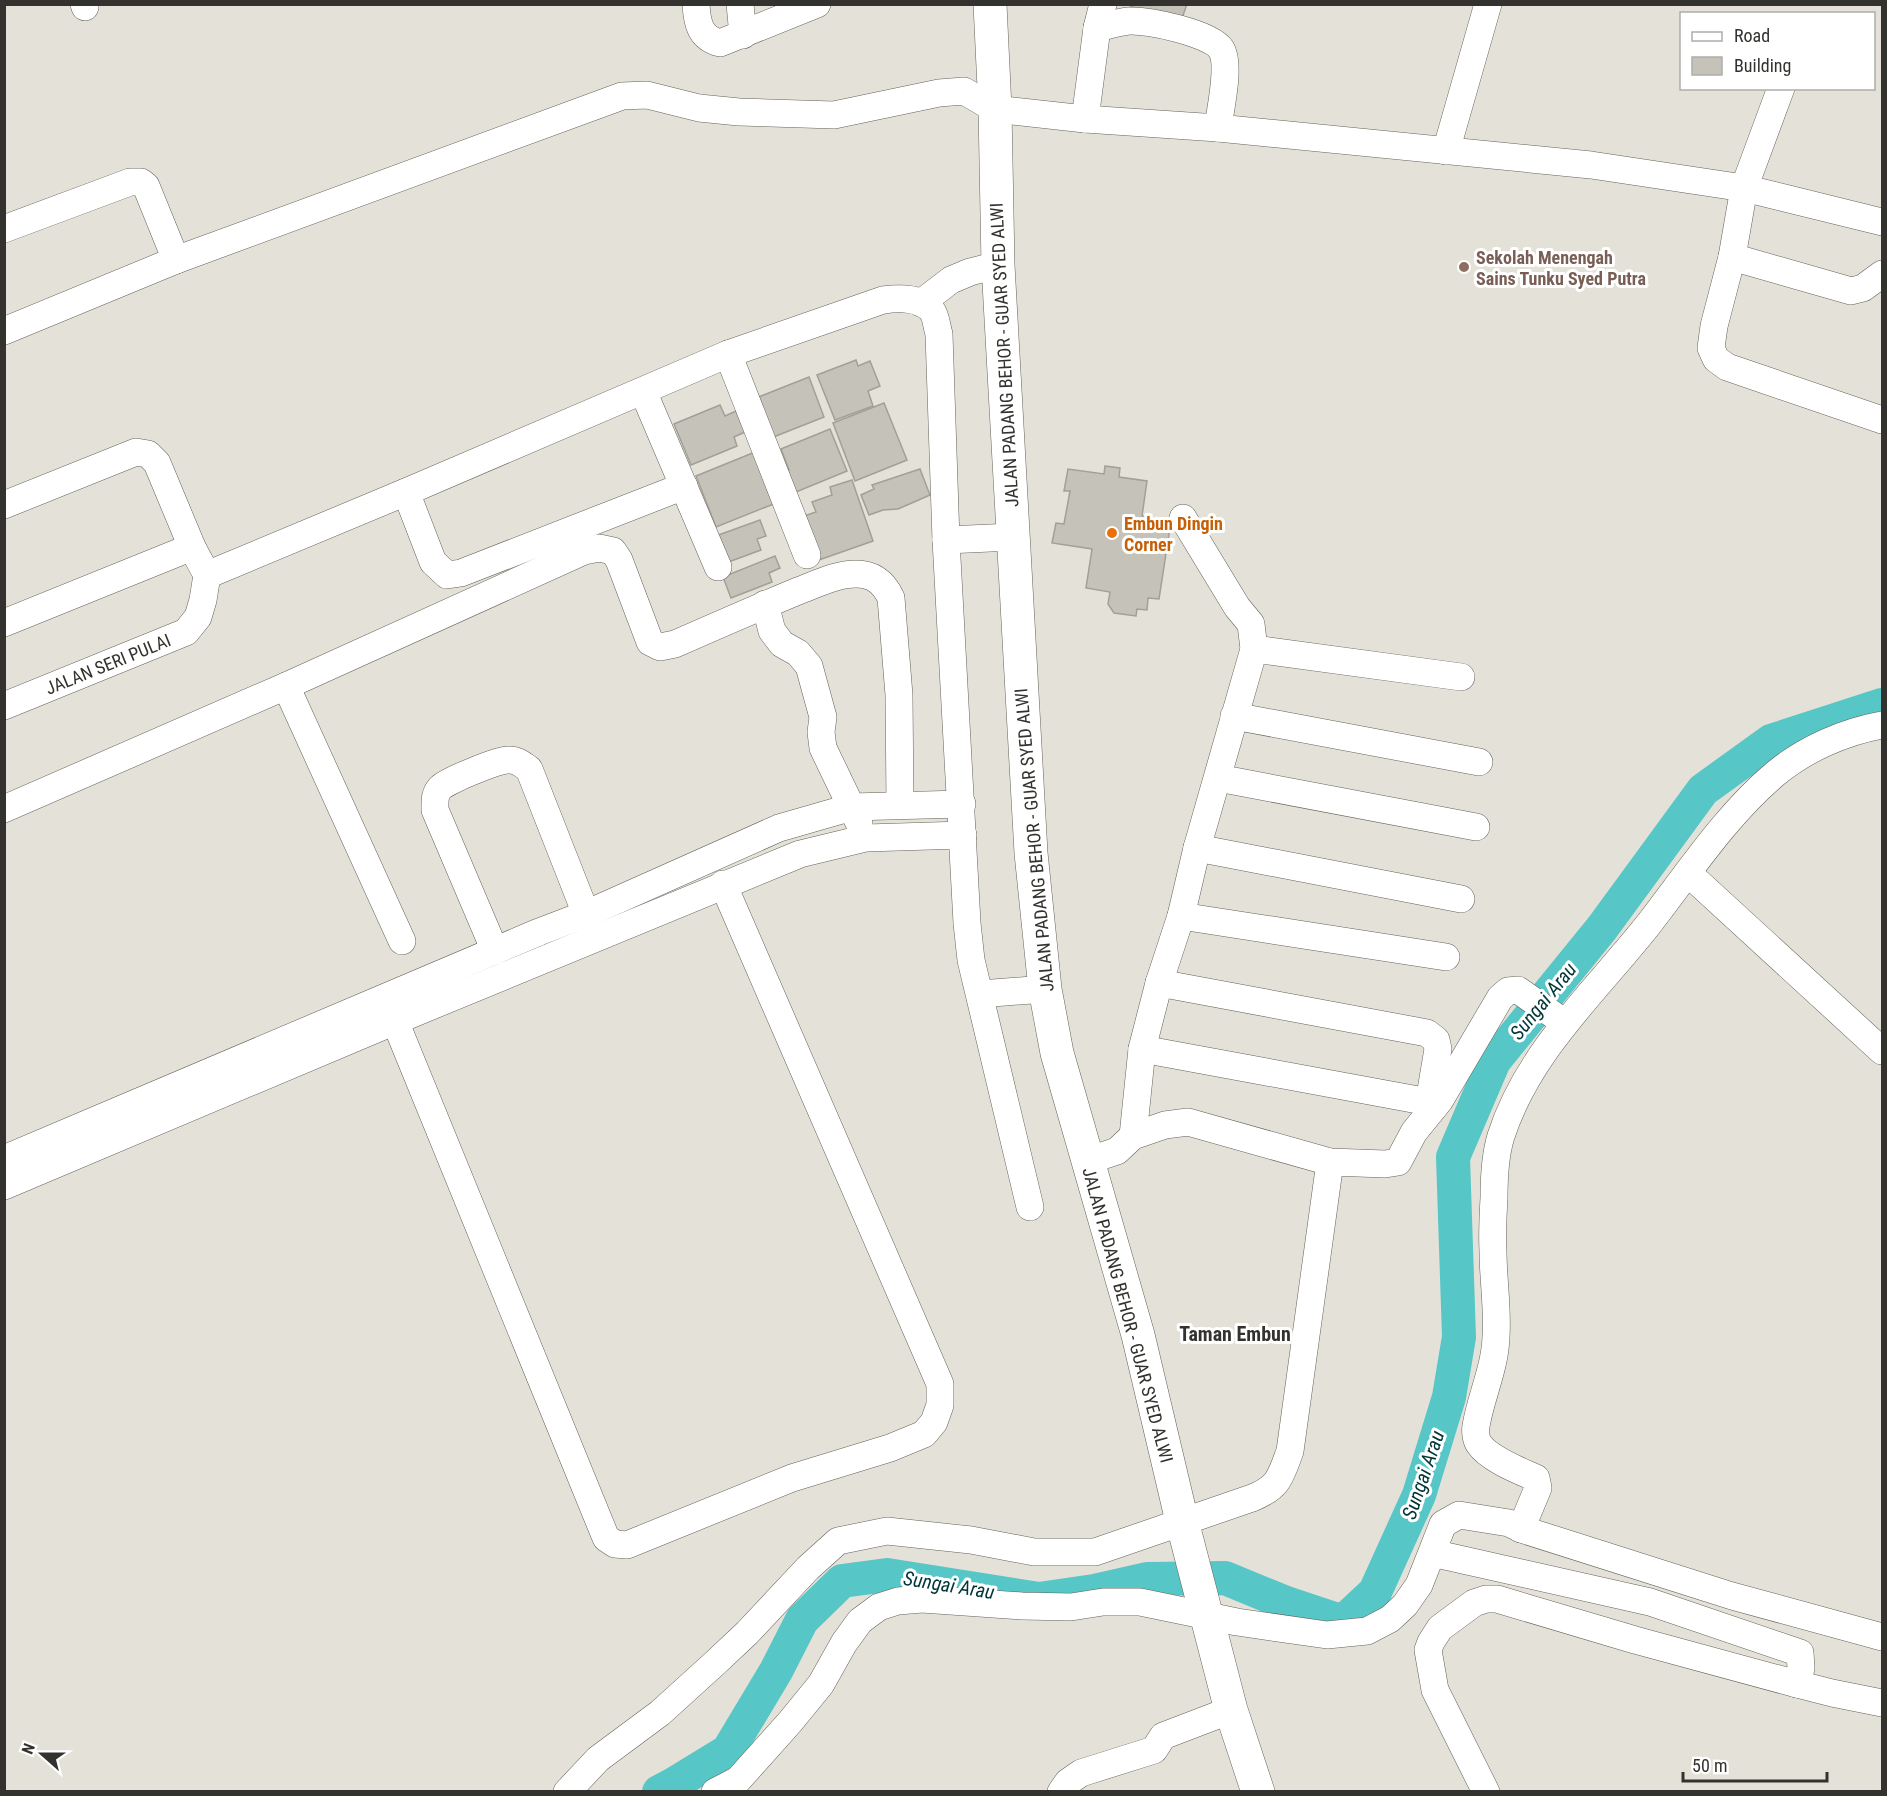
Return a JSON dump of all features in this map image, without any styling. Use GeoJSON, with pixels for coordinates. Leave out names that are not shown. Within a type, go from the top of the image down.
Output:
{"type":"FeatureCollection","features":[{"type":"Feature","properties":{"kind":"main road","name":"JALAN PADANG BEHOR - GUAR SYED ALWI"},"geometry":{"type":"LineString","coordinates":[[990,4],[998,265],[1013,537],[1032,853],[1045,989],[1057,1053],[1138,1335],[1183,1525],[1231,1710],[1258,1791]]}},
{"type":"Feature","properties":{"kind":"street"},"geometry":{"type":"LineString","coordinates":[[696,4],[697,19],[701,29],[710,40],[720,43],[817,4]]}},
{"type":"Feature","properties":{"kind":"street"},"geometry":{"type":"LineString","coordinates":[[740,4],[743,35]]}},
{"type":"Feature","properties":{"kind":"street"},"geometry":{"type":"LineString","coordinates":[[1446,151],[1488,4]]}},
{"type":"Feature","properties":{"kind":"street"},"geometry":{"type":"LineString","coordinates":[[1085,119],[1100,16],[1155,23],[1209,39],[1221,50],[1226,67],[1218,128]]}},
{"type":"Feature","properties":{"kind":"street"},"geometry":{"type":"LineString","coordinates":[[1780,90],[1744,188],[1732,257],[1713,326],[1711,348],[1716,359],[1727,367],[1882,420]]}},
{"type":"Feature","properties":{"kind":"street"},"geometry":{"type":"LineString","coordinates":[[4,331],[176,260],[622,96],[647,95],[699,108],[739,112],[834,115],[939,93],[963,91],[995,110],[1218,128],[1591,165],[1744,188],[1882,222]]}},
{"type":"Feature","properties":{"kind":"street"},"geometry":{"type":"LineString","coordinates":[[4,229],[130,182],[141,182],[146,186],[176,260]]}},
{"type":"Feature","properties":{"kind":"street"},"geometry":{"type":"LineString","coordinates":[[1732,257],[1851,291],[1863,288],[1882,274]]}},
{"type":"Feature","properties":{"kind":"street"},"geometry":{"type":"LineString","coordinates":[[921,303],[951,280],[970,272],[998,265]]}},
{"type":"Feature","properties":{"kind":"street"},"geometry":{"type":"LineString","coordinates":[[4,505],[136,452],[148,454],[157,463],[192,547],[207,575],[728,354],[883,300],[901,298],[921,303],[932,311],[939,334],[946,540],[971,960],[1030,1207]]}},
{"type":"Feature","properties":{"kind":"street"},"geometry":{"type":"LineString","coordinates":[[728,354],[807,555]]}},
{"type":"Feature","properties":{"kind":"street"},"geometry":{"type":"LineString","coordinates":[[643,391],[718,567]]}},
{"type":"Feature","properties":{"kind":"street"},"geometry":{"type":"LineString","coordinates":[[406,492],[433,562],[447,574],[461,573],[684,486]]}},
{"type":"Feature","properties":{"kind":"street"},"geometry":{"type":"LineString","coordinates":[[1132,1136],[1142,1049],[1254,649],[1251,624],[1236,607],[1183,518]]}},
{"type":"Feature","properties":{"kind":"street"},"geometry":{"type":"LineString","coordinates":[[946,540],[1013,537]]}},
{"type":"Feature","properties":{"kind":"street"},"geometry":{"type":"LineString","coordinates":[[4,623],[192,547]]}},
{"type":"Feature","properties":{"kind":"street"},"geometry":{"type":"LineString","coordinates":[[4,809],[286,686],[584,551],[599,548],[613,551],[619,560],[650,642],[660,647],[675,644],[765,604],[838,576],[857,574],[873,577],[885,586],[891,598],[899,695],[900,806]]}},
{"type":"Feature","properties":{"kind":"street","name":"JALAN SERI PULAI"},"geometry":{"type":"LineString","coordinates":[[4,706],[186,632],[198,617],[207,575]]}},
{"type":"Feature","properties":{"kind":"street"},"geometry":{"type":"LineString","coordinates":[[765,604],[772,631],[782,644],[798,654],[809,666],[823,717],[821,732],[823,748],[866,838]]}},
{"type":"Feature","properties":{"kind":"street"},"geometry":{"type":"LineString","coordinates":[[1254,649],[1461,677]]}},
{"type":"Feature","properties":{"kind":"street"},"geometry":{"type":"LineString","coordinates":[[286,686],[402,941]]}},
{"type":"Feature","properties":{"kind":"street"},"geometry":{"type":"LineString","coordinates":[[1234,716],[1479,762]]}},
{"type":"Feature","properties":{"kind":"street"},"geometry":{"type":"LineString","coordinates":[[1523,1526],[1538,1488],[1536,1478],[1490,1455],[1478,1443],[1476,1428],[1490,1380],[1497,1337],[1492,1249],[1495,1172],[1500,1138],[1515,1100],[1561,1020],[1647,926],[1750,797],[1776,773],[1834,738],[1882,725]]}},
{"type":"Feature","properties":{"kind":"street"},"geometry":{"type":"LineString","coordinates":[[495,951],[435,810],[435,795],[441,786],[495,762],[510,759],[529,769],[586,915]]}},
{"type":"Feature","properties":{"kind":"street"},"geometry":{"type":"LineString","coordinates":[[1218,778],[1476,827]]}},
{"type":"Feature","properties":{"kind":"street"},"geometry":{"type":"LineString","coordinates":[[4,1159],[539,932],[586,915],[779,828],[852,807],[962,804]]}},
{"type":"Feature","properties":{"kind":"street"},"geometry":{"type":"LineString","coordinates":[[4,1186],[723,884],[800,854],[866,838],[963,835]]}},
{"type":"Feature","properties":{"kind":"street"},"geometry":{"type":"LineString","coordinates":[[1197,848],[1461,899]]}},
{"type":"Feature","properties":{"kind":"street"},"geometry":{"type":"LineString","coordinates":[[1688,873],[1882,1051]]}},
{"type":"Feature","properties":{"kind":"street"},"geometry":{"type":"LineString","coordinates":[[395,1021],[606,1538],[615,1544],[627,1545],[792,1478],[890,1448],[924,1434],[934,1422],[940,1405],[940,1384],[723,884]]}},
{"type":"Feature","properties":{"kind":"street"},"geometry":{"type":"LineString","coordinates":[[1181,916],[1446,957]]}},
{"type":"Feature","properties":{"kind":"street"},"geometry":{"type":"LineString","coordinates":[[1087,1161],[1117,1151],[1132,1136],[1165,1125],[1188,1122],[1330,1162],[1384,1164],[1398,1162],[1431,1105],[1438,1049],[1436,1040],[1427,1034],[1160,983]]}},
{"type":"Feature","properties":{"kind":"street"},"geometry":{"type":"LineString","coordinates":[[980,994],[1045,989]]}},
{"type":"Feature","properties":{"kind":"street"},"geometry":{"type":"LineString","coordinates":[[1142,1049],[1431,1105],[1440,1100],[1500,998],[1508,991],[1518,990],[1561,1020]]}},
{"type":"Feature","properties":{"kind":"street"},"geometry":{"type":"LineString","coordinates":[[567,1791],[598,1759],[660,1713],[714,1664],[747,1633],[808,1568],[838,1541],[887,1531],[971,1540],[1034,1552],[1095,1552],[1183,1525],[1273,1487],[1281,1476],[1290,1451],[1330,1162]]}},
{"type":"Feature","properties":{"kind":"street"},"geometry":{"type":"LineString","coordinates":[[733,1788],[821,1684],[844,1643],[860,1621],[879,1607],[898,1601],[922,1599],[1052,1607],[1071,1607],[1103,1602],[1140,1602],[1327,1635],[1367,1631],[1390,1619],[1405,1605],[1419,1585],[1443,1524],[1459,1515],[1523,1526],[1732,1596],[1882,1637]]}},
{"type":"Feature","properties":{"kind":"street"},"geometry":{"type":"LineString","coordinates":[[1432,1553],[1650,1602],[1800,1653],[1801,1668],[1797,1684]]}},
{"type":"Feature","properties":{"kind":"street"},"geometry":{"type":"LineString","coordinates":[[1486,1791],[1435,1690],[1428,1650],[1440,1628],[1474,1603],[1486,1599],[1497,1599],[1635,1640],[1797,1684],[1882,1703]]}},
{"type":"Feature","properties":{"kind":"street"},"geometry":{"type":"LineString","coordinates":[[1635,1640],[1650,1602]]}},
{"type":"Feature","properties":{"kind":"street"},"geometry":{"type":"LineString","coordinates":[[1061,1791],[1068,1782],[1081,1773],[1154,1750],[1163,1736],[1231,1710]]}},
{"type":"Feature","properties":{"kind":"building"},"geometry":{"type":"Polygon","coordinates":[[[1125,4],[1187,4],[1180,24],[1125,4]]]}},
{"type":"Feature","properties":{"kind":"building"},"geometry":{"type":"Polygon","coordinates":[[[856,360],[858,366],[870,361],[880,386],[868,391],[873,406],[835,420],[817,375],[856,360]]]}},
{"type":"Feature","properties":{"kind":"building"},"geometry":{"type":"Polygon","coordinates":[[[809,377],[824,417],[771,438],[756,398],[809,377]]]}},
{"type":"Feature","properties":{"kind":"building"},"geometry":{"type":"Polygon","coordinates":[[[884,403],[907,460],[855,481],[833,423],[884,403]]]}},
{"type":"Feature","properties":{"kind":"building"},"geometry":{"type":"Polygon","coordinates":[[[720,405],[725,416],[736,411],[745,432],[734,437],[737,446],[691,465],[674,424],[720,405]]]}},
{"type":"Feature","properties":{"kind":"building"},"geometry":{"type":"Polygon","coordinates":[[[830,429],[847,471],[791,494],[783,472],[789,470],[781,449],[830,429]]]}},
{"type":"Feature","properties":{"kind":"building"},"geometry":{"type":"Polygon","coordinates":[[[755,452],[776,503],[716,527],[696,476],[755,452]]]}},
{"type":"Feature","properties":{"kind":"building","name":"Embun Dingin Corner"},"geometry":{"type":"Polygon","coordinates":[[[1105,466],[1120,468],[1119,477],[1147,481],[1142,516],[1171,521],[1159,599],[1148,598],[1147,610],[1137,609],[1136,616],[1114,613],[1108,604],[1110,592],[1086,588],[1092,549],[1052,543],[1056,523],[1064,524],[1070,491],[1064,491],[1068,469],[1104,474],[1105,466]]]}},
{"type":"Feature","properties":{"kind":"building"},"geometry":{"type":"Polygon","coordinates":[[[920,469],[930,495],[898,509],[883,510],[869,515],[861,495],[874,489],[872,485],[920,469]]]}},
{"type":"Feature","properties":{"kind":"building"},"geometry":{"type":"Polygon","coordinates":[[[852,480],[873,541],[816,561],[801,517],[816,512],[812,502],[832,495],[830,487],[852,480]]]}},
{"type":"Feature","properties":{"kind":"building"},"geometry":{"type":"Polygon","coordinates":[[[760,520],[766,536],[757,539],[761,550],[723,564],[713,537],[760,520]]]}},
{"type":"Feature","properties":{"kind":"building"},"geometry":{"type":"Polygon","coordinates":[[[775,556],[780,568],[769,573],[772,582],[731,598],[723,577],[775,556]]]}},
{"type":"Feature","properties":{"kind":"waterway","name":"Sungai Arau"},"geometry":{"type":"LineString","coordinates":[[659,1792],[728,1751],[776,1671],[802,1620],[842,1581],[887,1575],[1039,1599],[1094,1591],[1147,1579],[1225,1578],[1286,1603],[1343,1622],[1375,1592],[1419,1495],[1449,1397],[1459,1337],[1453,1157],[1494,1061],[1602,928],[1703,790],[1771,741],[1882,705]]}},
{"type":"Feature","properties":{"kind":"place","name":"Sekolah Menengah Sains Tunku Syed Putra"},"geometry":{"type":"Point","coordinates":[1464,267]}},
{"type":"Feature","properties":{"kind":"place","name":"Embun Dingin Corner"},"geometry":{"type":"Point","coordinates":[1112,533]}},
{"type":"Feature","properties":{"kind":"district","name":"Taman Embun"},"geometry":{"type":"Point","coordinates":[1235,1334]}}]}
